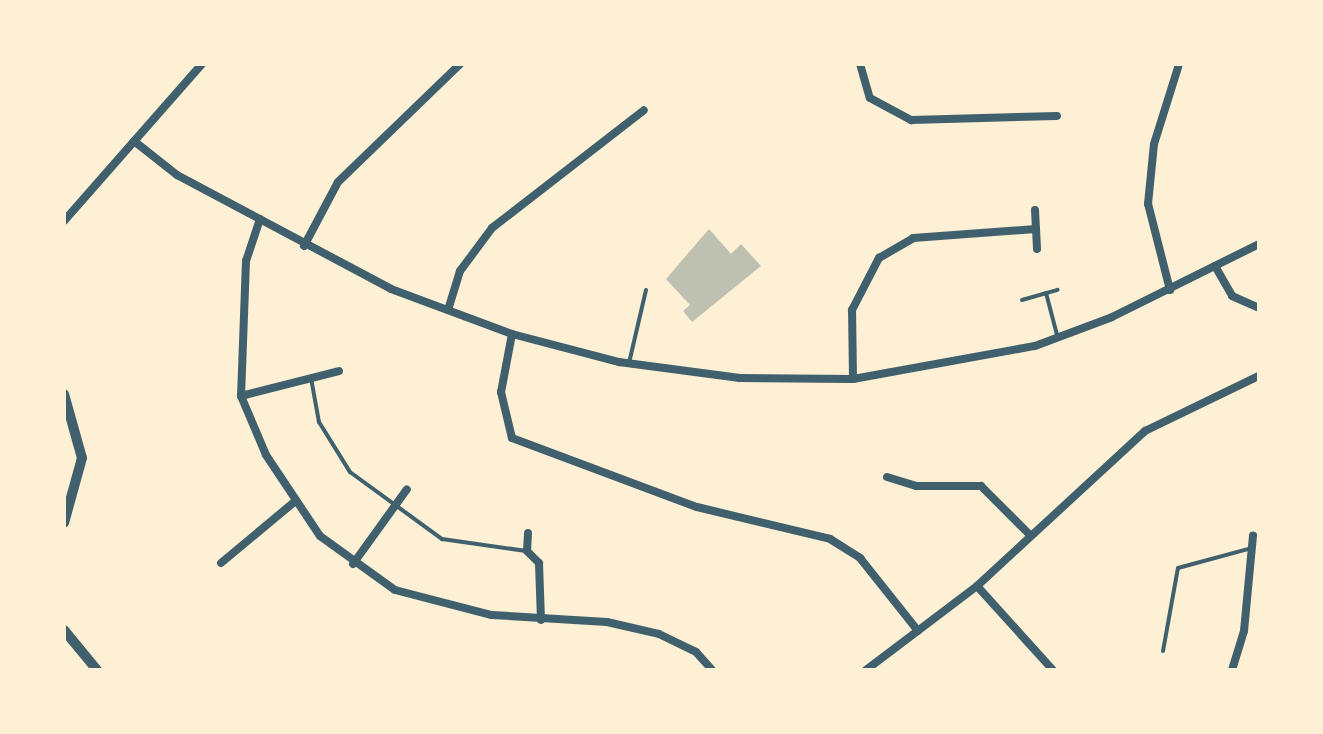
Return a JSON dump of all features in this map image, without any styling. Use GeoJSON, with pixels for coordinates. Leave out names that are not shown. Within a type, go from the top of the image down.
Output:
{"type":"FeatureCollection","features":[{"type":"Feature","properties":{"kind":"street"},"geometry":{"type":"LineString","coordinates":[[64,221],[202,64]]}},
{"type":"Feature","properties":{"kind":"street"},"geometry":{"type":"LineString","coordinates":[[304,246],[338,182],[460,64]]}},
{"type":"Feature","properties":{"kind":"street"},"geometry":{"type":"LineString","coordinates":[[860,64],[870,98],[911,120],[1057,116]]}},
{"type":"Feature","properties":{"kind":"street"},"geometry":{"type":"LineString","coordinates":[[1170,290],[1148,204],[1154,144],[1179,64]]}},
{"type":"Feature","properties":{"kind":"street"},"geometry":{"type":"LineString","coordinates":[[448,310],[460,271],[492,228],[644,110]]}},
{"type":"Feature","properties":{"kind":"street"},"geometry":{"type":"LineString","coordinates":[[134,141],[177,175],[304,246],[448,310],[512,334],[629,363],[740,378],[853,379],[1058,337],[1170,290],[1259,244]]}},
{"type":"Feature","properties":{"kind":"street"},"geometry":{"type":"LineString","coordinates":[[1035,210],[1037,249]]}},
{"type":"Feature","properties":{"kind":"street"},"geometry":{"type":"LineString","coordinates":[[260,219],[245,275],[241,396],[293,503],[353,564],[435,604],[541,620],[607,622],[659,634],[696,652],[712,670]]}},
{"type":"Feature","properties":{"kind":"street"},"geometry":{"type":"LineString","coordinates":[[853,379],[852,310],[879,258],[931,235],[1036,229]]}},
{"type":"Feature","properties":{"kind":"street"},"geometry":{"type":"LineString","coordinates":[[1215,266],[1232,296],[1259,308]]}},
{"type":"Feature","properties":{"kind":"street"},"geometry":{"type":"LineString","coordinates":[[512,334],[501,392],[512,438],[697,507],[830,539],[860,558],[918,631]]}},
{"type":"Feature","properties":{"kind":"street"},"geometry":{"type":"LineString","coordinates":[[241,396],[339,371]]}},
{"type":"Feature","properties":{"kind":"street"},"geometry":{"type":"LineString","coordinates":[[866,670],[977,586],[1145,431],[1259,376]]}},
{"type":"Feature","properties":{"kind":"street"},"geometry":{"type":"LineString","coordinates":[[64,394],[82,458],[64,523]]}},
{"type":"Feature","properties":{"kind":"street"},"geometry":{"type":"LineString","coordinates":[[887,477],[917,486],[981,486],[1030,535]]}},
{"type":"Feature","properties":{"kind":"street"},"geometry":{"type":"LineString","coordinates":[[353,564],[407,489]]}},
{"type":"Feature","properties":{"kind":"street"},"geometry":{"type":"LineString","coordinates":[[221,563],[293,503]]}},
{"type":"Feature","properties":{"kind":"street"},"geometry":{"type":"LineString","coordinates":[[528,533],[527,551],[539,563],[541,620]]}},
{"type":"Feature","properties":{"kind":"street"},"geometry":{"type":"LineString","coordinates":[[1232,670],[1244,631],[1253,535]]}},
{"type":"Feature","properties":{"kind":"street"},"geometry":{"type":"LineString","coordinates":[[977,586],[1053,670]]}},
{"type":"Feature","properties":{"kind":"street"},"geometry":{"type":"LineString","coordinates":[[64,630],[97,670]]}},
{"type":"Feature","properties":{"kind":"lane"},"geometry":{"type":"LineString","coordinates":[[629,363],[646,290]]}},
{"type":"Feature","properties":{"kind":"lane"},"geometry":{"type":"LineString","coordinates":[[1022,300],[1058,290]]}},
{"type":"Feature","properties":{"kind":"lane"},"geometry":{"type":"LineString","coordinates":[[1046,293],[1058,337]]}},
{"type":"Feature","properties":{"kind":"lane"},"geometry":{"type":"LineString","coordinates":[[311,378],[319,422],[350,472],[442,539],[508,551],[527,551]]}},
{"type":"Feature","properties":{"kind":"lane"},"geometry":{"type":"LineString","coordinates":[[1163,651],[1178,568],[1252,548]]}},
{"type":"Feature","properties":{"kind":"building"},"geometry":{"type":"Polygon","coordinates":[[[709,229],[731,254],[741,244],[761,266],[692,322],[683,311],[690,305],[666,279],[709,229]]]}}]}
